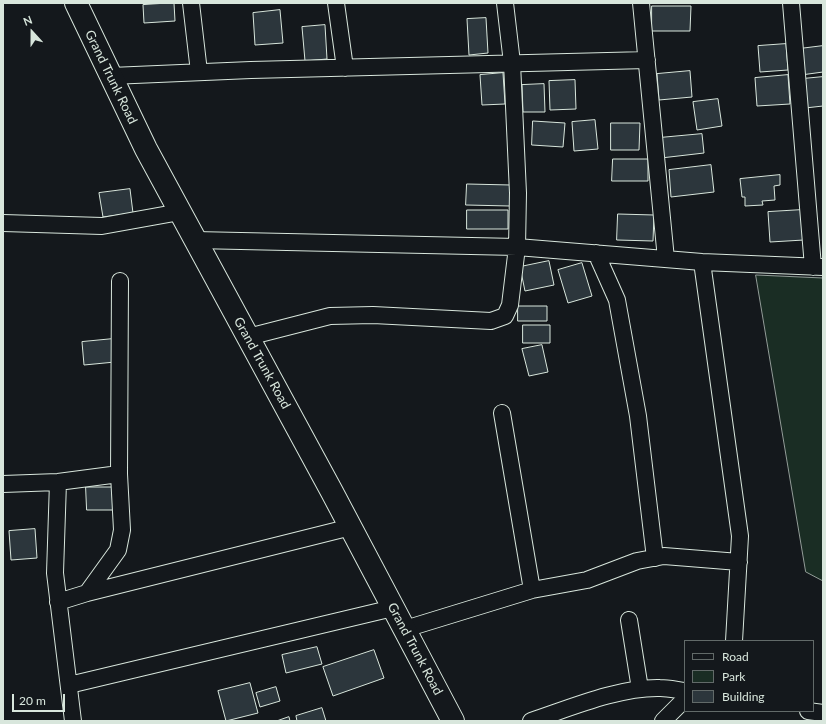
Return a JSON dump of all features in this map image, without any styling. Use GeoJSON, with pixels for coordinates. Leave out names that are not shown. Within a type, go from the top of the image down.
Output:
{"type":"FeatureCollection","features":[{"type":"Feature","properties":{"kind":"main road","name":"Grand Trunk Road"},"geometry":{"type":"LineString","coordinates":[[76,3],[146,149],[351,527],[453,721]]}},
{"type":"Feature","properties":{"kind":"street"},"geometry":{"type":"LineString","coordinates":[[191,3],[199,72]]}},
{"type":"Feature","properties":{"kind":"street"},"geometry":{"type":"LineString","coordinates":[[336,3],[345,68]]}},
{"type":"Feature","properties":{"kind":"street"},"geometry":{"type":"LineString","coordinates":[[248,337],[330,316],[373,315],[491,321],[498,320],[505,316],[510,305],[517,246],[518,193],[512,63],[505,3]]}},
{"type":"Feature","properties":{"kind":"street"},"geometry":{"type":"LineString","coordinates":[[641,3],[666,259]]}},
{"type":"Feature","properties":{"kind":"street"},"geometry":{"type":"LineString","coordinates":[[195,240],[517,246],[702,262],[818,267],[790,3]]}},
{"type":"Feature","properties":{"kind":"street"},"geometry":{"type":"LineString","coordinates":[[111,76],[199,72],[647,60]]}},
{"type":"Feature","properties":{"kind":"street"},"geometry":{"type":"LineString","coordinates":[[3,224],[102,226],[180,212]]}},
{"type":"Feature","properties":{"kind":"street"},"geometry":{"type":"LineString","coordinates":[[596,253],[617,300],[638,416],[655,558]]}},
{"type":"Feature","properties":{"kind":"street"},"geometry":{"type":"LineString","coordinates":[[702,262],[740,536],[734,640]]}},
{"type":"Feature","properties":{"kind":"street"},"geometry":{"type":"LineString","coordinates":[[87,593],[118,550],[122,530],[119,474],[120,281]]}},
{"type":"Feature","properties":{"kind":"street"},"geometry":{"type":"LineString","coordinates":[[502,413],[532,590]]}},
{"type":"Feature","properties":{"kind":"street"},"geometry":{"type":"LineString","coordinates":[[3,484],[58,482],[119,474]]}},
{"type":"Feature","properties":{"kind":"street"},"geometry":{"type":"LineString","coordinates":[[58,482],[55,573],[73,721]]}},
{"type":"Feature","properties":{"kind":"street"},"geometry":{"type":"LineString","coordinates":[[58,602],[87,593],[351,527]]}},
{"type":"Feature","properties":{"kind":"street"},"geometry":{"type":"LineString","coordinates":[[405,629],[532,590],[587,580],[637,561],[664,556],[739,562]]}},
{"type":"Feature","properties":{"kind":"street"},"geometry":{"type":"LineString","coordinates":[[69,686],[393,608]]}},
{"type":"Feature","properties":{"kind":"street"},"geometry":{"type":"LineString","coordinates":[[629,620],[640,689]]}},
{"type":"Feature","properties":{"kind":"street"},"geometry":{"type":"LineString","coordinates":[[531,721],[599,699],[640,689],[661,688],[684,692]]}},
{"type":"Feature","properties":{"kind":"street"},"geometry":{"type":"LineString","coordinates":[[663,721],[684,700]]}},
{"type":"Feature","properties":{"kind":"green space"},"geometry":{"type":"Polygon","coordinates":[[[756,275],[823,278],[823,581],[806,572],[756,275]]]}},
{"type":"Feature","properties":{"kind":"building"},"geometry":{"type":"Polygon","coordinates":[[[174,3],[175,21],[144,23],[143,5],[174,3]]]}},
{"type":"Feature","properties":{"kind":"building"},"geometry":{"type":"Polygon","coordinates":[[[652,6],[691,6],[690,31],[652,31],[652,6]]]}},
{"type":"Feature","properties":{"kind":"building"},"geometry":{"type":"Polygon","coordinates":[[[280,10],[283,43],[255,45],[253,13],[280,10]]]}},
{"type":"Feature","properties":{"kind":"building"},"geometry":{"type":"Polygon","coordinates":[[[486,18],[488,53],[469,55],[467,19],[486,18]]]}},
{"type":"Feature","properties":{"kind":"building"},"geometry":{"type":"Polygon","coordinates":[[[325,25],[327,59],[305,61],[302,27],[325,25]]]}},
{"type":"Feature","properties":{"kind":"building"},"geometry":{"type":"Polygon","coordinates":[[[786,44],[788,70],[760,72],[758,46],[786,44]]]}},
{"type":"Feature","properties":{"kind":"building"},"geometry":{"type":"Polygon","coordinates":[[[823,46],[823,72],[801,75],[799,49],[823,46]]]}},
{"type":"Feature","properties":{"kind":"building"},"geometry":{"type":"Polygon","coordinates":[[[690,71],[692,97],[659,100],[657,74],[690,71]]]}},
{"type":"Feature","properties":{"kind":"building"},"geometry":{"type":"Polygon","coordinates":[[[503,73],[505,104],[482,105],[480,75],[503,73]]]}},
{"type":"Feature","properties":{"kind":"building"},"geometry":{"type":"Polygon","coordinates":[[[788,75],[790,104],[757,106],[755,78],[788,75]]]}},
{"type":"Feature","properties":{"kind":"building"},"geometry":{"type":"Polygon","coordinates":[[[823,77],[823,106],[805,108],[802,79],[823,77]]]}},
{"type":"Feature","properties":{"kind":"building"},"geometry":{"type":"Polygon","coordinates":[[[575,80],[576,109],[550,110],[549,81],[575,80]]]}},
{"type":"Feature","properties":{"kind":"building"},"geometry":{"type":"Polygon","coordinates":[[[544,84],[545,112],[523,112],[522,85],[544,84]]]}},
{"type":"Feature","properties":{"kind":"building"},"geometry":{"type":"Polygon","coordinates":[[[718,99],[722,126],[697,130],[693,102],[718,99]]]}},
{"type":"Feature","properties":{"kind":"building"},"geometry":{"type":"Polygon","coordinates":[[[595,120],[598,149],[574,151],[572,122],[595,120]]]}},
{"type":"Feature","properties":{"kind":"building"},"geometry":{"type":"Polygon","coordinates":[[[533,121],[565,123],[563,147],[532,145],[533,121]]]}},
{"type":"Feature","properties":{"kind":"building"},"geometry":{"type":"Polygon","coordinates":[[[611,123],[640,123],[639,150],[611,150],[611,123]]]}},
{"type":"Feature","properties":{"kind":"building"},"geometry":{"type":"Polygon","coordinates":[[[702,134],[704,153],[661,158],[659,138],[702,134]]]}},
{"type":"Feature","properties":{"kind":"building"},"geometry":{"type":"Polygon","coordinates":[[[613,159],[648,159],[648,181],[612,181],[613,159]]]}},
{"type":"Feature","properties":{"kind":"building"},"geometry":{"type":"Polygon","coordinates":[[[711,165],[714,192],[671,197],[669,170],[711,165]]]}},
{"type":"Feature","properties":{"kind":"building"},"geometry":{"type":"Polygon","coordinates":[[[780,175],[780,185],[774,186],[775,200],[762,201],[763,205],[745,206],[745,197],[742,197],[740,179],[780,175]]]}},
{"type":"Feature","properties":{"kind":"building"},"geometry":{"type":"Polygon","coordinates":[[[467,184],[511,185],[510,206],[466,205],[467,184]]]}},
{"type":"Feature","properties":{"kind":"building"},"geometry":{"type":"Polygon","coordinates":[[[130,189],[133,213],[103,217],[99,193],[130,189]]]}},
{"type":"Feature","properties":{"kind":"building"},"geometry":{"type":"Polygon","coordinates":[[[467,210],[508,210],[508,229],[467,229],[467,210]]]}},
{"type":"Feature","properties":{"kind":"building"},"geometry":{"type":"Polygon","coordinates":[[[802,210],[804,240],[770,242],[768,212],[802,210]]]}},
{"type":"Feature","properties":{"kind":"building"},"geometry":{"type":"Polygon","coordinates":[[[618,214],[654,215],[653,241],[617,240],[618,214]]]}},
{"type":"Feature","properties":{"kind":"building"},"geometry":{"type":"Polygon","coordinates":[[[549,261],[554,285],[525,291],[520,267],[549,261]]]}},
{"type":"Feature","properties":{"kind":"building"},"geometry":{"type":"Polygon","coordinates":[[[582,263],[592,296],[568,303],[558,270],[582,263]]]}},
{"type":"Feature","properties":{"kind":"building"},"geometry":{"type":"Polygon","coordinates":[[[518,306],[547,306],[547,321],[518,321],[518,306]]]}},
{"type":"Feature","properties":{"kind":"building"},"geometry":{"type":"Polygon","coordinates":[[[523,325],[550,325],[550,343],[523,343],[523,325]]]}},
{"type":"Feature","properties":{"kind":"building"},"geometry":{"type":"Polygon","coordinates":[[[113,339],[115,362],[84,365],[82,342],[113,339]]]}},
{"type":"Feature","properties":{"kind":"building"},"geometry":{"type":"Polygon","coordinates":[[[542,345],[548,372],[529,376],[522,349],[542,345]]]}},
{"type":"Feature","properties":{"kind":"building"},"geometry":{"type":"Polygon","coordinates":[[[86,487],[112,487],[113,510],[87,510],[86,487]]]}},
{"type":"Feature","properties":{"kind":"building"},"geometry":{"type":"Polygon","coordinates":[[[35,529],[37,558],[11,560],[9,531],[35,529]]]}},
{"type":"Feature","properties":{"kind":"building"},"geometry":{"type":"Polygon","coordinates":[[[317,647],[322,664],[286,673],[282,655],[317,647]]]}},
{"type":"Feature","properties":{"kind":"building"},"geometry":{"type":"Polygon","coordinates":[[[374,650],[384,678],[333,696],[323,667],[374,650]]]}},
{"type":"Feature","properties":{"kind":"building"},"geometry":{"type":"Polygon","coordinates":[[[250,683],[258,713],[226,721],[218,691],[250,683]]]}},
{"type":"Feature","properties":{"kind":"building"},"geometry":{"type":"Polygon","coordinates":[[[276,687],[280,701],[260,707],[256,693],[276,687]]]}},
{"type":"Feature","properties":{"kind":"building"},"geometry":{"type":"Polygon","coordinates":[[[322,708],[326,721],[297,721],[296,716],[322,708]]]}},
{"type":"Feature","properties":{"kind":"building"},"geometry":{"type":"Polygon","coordinates":[[[289,717],[290,721],[277,721],[289,717]]]}}]}
